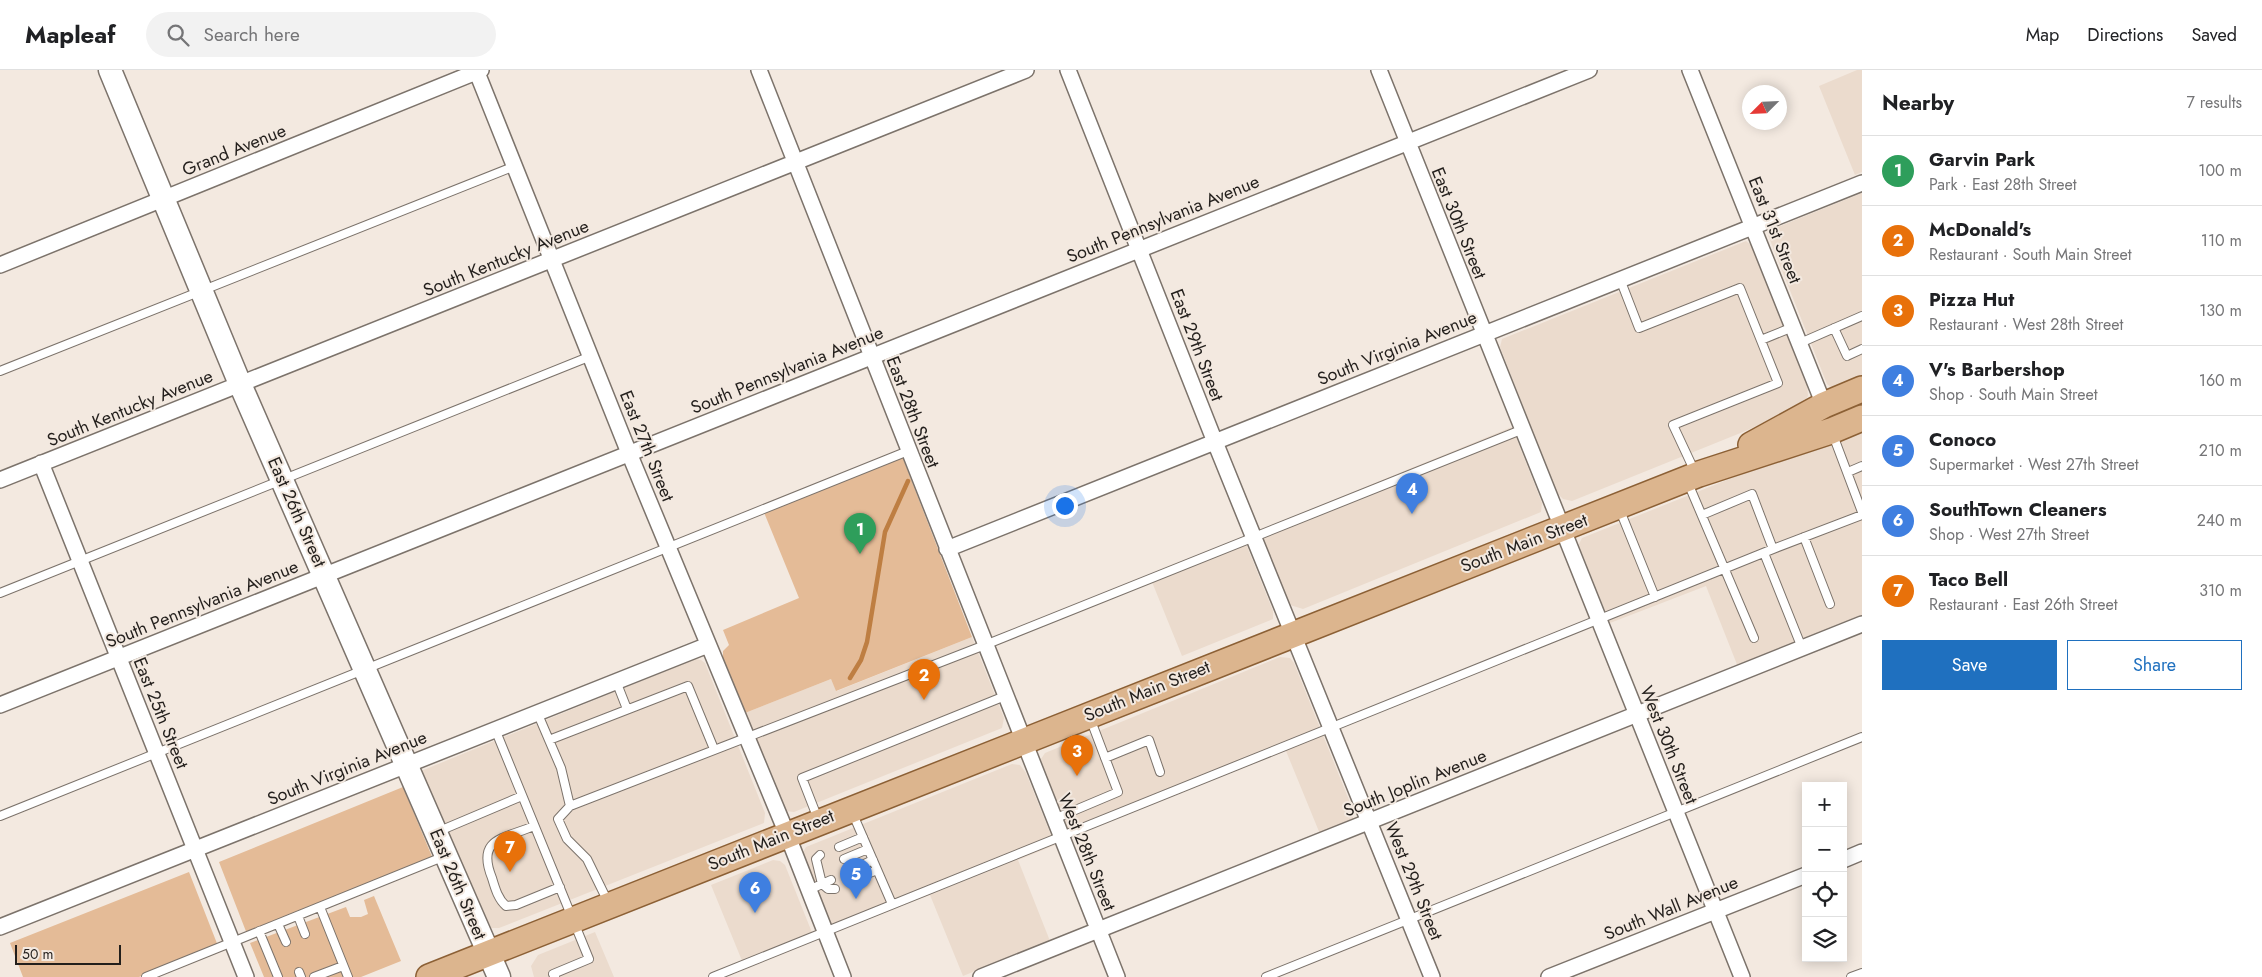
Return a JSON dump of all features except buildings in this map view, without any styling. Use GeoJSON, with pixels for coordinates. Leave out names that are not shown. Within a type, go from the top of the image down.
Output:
{"type":"FeatureCollection","features":[{"type":"Feature","properties":{"kind":"main road","name":"South Main Street"},"geometry":{"type":"LineString","coordinates":[[1694,476],[1824,405],[1862,389]]}},
{"type":"Feature","properties":{"kind":"main road","name":"South Main Street"},"geometry":{"type":"LineString","coordinates":[[429,977],[1088,714],[1694,476],[1831,431],[1862,418]]}},
{"type":"Feature","properties":{"kind":"street","name":"East 26th Street"},"geometry":{"type":"LineString","coordinates":[[110,70],[240,384],[325,575],[445,856],[500,977]]}},
{"type":"Feature","properties":{"kind":"street","name":"East 28th Street"},"geometry":{"type":"LineString","coordinates":[[758,70],[1023,740]]}},
{"type":"Feature","properties":{"kind":"street","name":"South Kentucky Avenue"},"geometry":{"type":"LineString","coordinates":[[0,480],[1026,70]]}},
{"type":"Feature","properties":{"kind":"street","name":"East 29th Street"},"geometry":{"type":"LineString","coordinates":[[1068,70],[1215,442],[1293,633]]}},
{"type":"Feature","properties":{"kind":"street","name":"East 30th Street"},"geometry":{"type":"LineString","coordinates":[[1379,70],[1561,528]]}},
{"type":"Feature","properties":{"kind":"street","name":"South Pennsylvania Avenue"},"geometry":{"type":"LineString","coordinates":[[0,705],[1589,70]]}},
{"type":"Feature","properties":{"kind":"street","name":"East 31st Street"},"geometry":{"type":"LineString","coordinates":[[1690,70],[1824,405]]}},
{"type":"Feature","properties":{"kind":"street","name":"Grand Avenue"},"geometry":{"type":"LineString","coordinates":[[0,265],[478,71]]}},
{"type":"Feature","properties":{"kind":"street","name":"East 27th Street"},"geometry":{"type":"LineString","coordinates":[[478,71],[708,645],[787,834],[815,887],[825,932],[843,977]]}},
{"type":"Feature","properties":{"kind":"street","name":"South Virginia Avenue"},"geometry":{"type":"LineString","coordinates":[[947,549],[1862,182]]}},
{"type":"Feature","properties":{"kind":"street","name":"East 25th Street"},"geometry":{"type":"LineString","coordinates":[[42,463],[246,977]]}},
{"type":"Feature","properties":{"kind":"street","name":"West 30th Street"},"geometry":{"type":"LineString","coordinates":[[1561,528],[1742,977]]}},
{"type":"Feature","properties":{"kind":"street","name":"South Joplin Avenue"},"geometry":{"type":"LineString","coordinates":[[982,977],[1862,624]]}},
{"type":"Feature","properties":{"kind":"street","name":"West 29th Street"},"geometry":{"type":"LineString","coordinates":[[1293,633],[1432,977]]}},
{"type":"Feature","properties":{"kind":"street","name":"South Virginia Avenue"},"geometry":{"type":"LineString","coordinates":[[0,927],[616,680],[708,645]]}},
{"type":"Feature","properties":{"kind":"street","name":"West 28th Street"},"geometry":{"type":"LineString","coordinates":[[1023,740],[1117,977]]}},
{"type":"Feature","properties":{"kind":"street"},"geometry":{"type":"LineString","coordinates":[[1847,858],[1862,852]]}},
{"type":"Feature","properties":{"kind":"street","name":"South Wall Avenue"},"geometry":{"type":"LineString","coordinates":[[1549,977],[1802,877]]}},
{"type":"Feature","properties":{"kind":"lane"},"geometry":{"type":"LineString","coordinates":[[0,372],[515,166]]}},
{"type":"Feature","properties":{"kind":"lane"},"geometry":{"type":"LineString","coordinates":[[1620,279],[1639,328],[1740,288],[1778,383],[1673,425],[1694,476],[1702,516],[1726,568],[1754,638]]}},
{"type":"Feature","properties":{"kind":"lane"},"geometry":{"type":"LineString","coordinates":[[1800,343],[1862,316]]}},
{"type":"Feature","properties":{"kind":"lane"},"geometry":{"type":"LineString","coordinates":[[1761,340],[1793,327]]}},
{"type":"Feature","properties":{"kind":"lane"},"geometry":{"type":"LineString","coordinates":[[1834,328],[1847,356],[1862,349]]}},
{"type":"Feature","properties":{"kind":"lane"},"geometry":{"type":"LineString","coordinates":[[0,593],[591,356]]}},
{"type":"Feature","properties":{"kind":"lane"},"geometry":{"type":"LineString","coordinates":[[610,905],[587,859],[567,839],[558,819],[570,806],[985,644],[1521,430]]}},
{"type":"Feature","properties":{"kind":"lane"},"geometry":{"type":"LineString","coordinates":[[713,977],[1862,514],[1848,472],[1831,431]]}},
{"type":"Feature","properties":{"kind":"lane"},"geometry":{"type":"LineString","coordinates":[[0,816],[908,451]]}},
{"type":"Feature","properties":{"kind":"lane"},"geometry":{"type":"LineString","coordinates":[[1848,472],[1862,466]]}},
{"type":"Feature","properties":{"kind":"lane"},"geometry":{"type":"LineString","coordinates":[[1702,516],[1752,494],[1773,549]]}},
{"type":"Feature","properties":{"kind":"lane"},"geometry":{"type":"LineString","coordinates":[[1618,506],[1655,597]]}},
{"type":"Feature","properties":{"kind":"lane"},"geometry":{"type":"LineString","coordinates":[[1804,537],[1830,604]]}},
{"type":"Feature","properties":{"kind":"lane"},"geometry":{"type":"LineString","coordinates":[[1764,553],[1802,648]]}},
{"type":"Feature","properties":{"kind":"lane"},"geometry":{"type":"LineString","coordinates":[[616,680],[627,709]]}},
{"type":"Feature","properties":{"kind":"lane"},"geometry":{"type":"LineString","coordinates":[[549,740],[688,686],[714,749]]}},
{"type":"Feature","properties":{"kind":"lane"},"geometry":{"type":"LineString","coordinates":[[819,821],[802,778],[1005,696]]}},
{"type":"Feature","properties":{"kind":"lane"},"geometry":{"type":"LineString","coordinates":[[537,712],[560,768],[570,806]]}},
{"type":"Feature","properties":{"kind":"lane"},"geometry":{"type":"LineString","coordinates":[[1054,819],[1118,792],[1088,714]]}},
{"type":"Feature","properties":{"kind":"lane"},"geometry":{"type":"LineString","coordinates":[[495,729],[589,959],[553,974],[554,977]]}},
{"type":"Feature","properties":{"kind":"lane"},"geometry":{"type":"LineString","coordinates":[[1266,977],[1862,737]]}},
{"type":"Feature","properties":{"kind":"lane"},"geometry":{"type":"LineString","coordinates":[[1105,758],[1149,740],[1160,772]]}},
{"type":"Feature","properties":{"kind":"lane"},"geometry":{"type":"LineString","coordinates":[[436,833],[522,796]]}},
{"type":"Feature","properties":{"kind":"lane"},"geometry":{"type":"LineString","coordinates":[[851,808],[892,904]]}},
{"type":"Feature","properties":{"kind":"lane"},"geometry":{"type":"LineString","coordinates":[[534,826],[493,843],[487,851],[485,862],[499,898],[506,906],[516,905],[560,887]]}},
{"type":"Feature","properties":{"kind":"lane"},"geometry":{"type":"LineString","coordinates":[[838,847],[863,837]]}},
{"type":"Feature","properties":{"kind":"lane"},"geometry":{"type":"LineString","coordinates":[[844,859],[868,849]]}},
{"type":"Feature","properties":{"kind":"lane"},"geometry":{"type":"LineString","coordinates":[[815,887],[816,859],[820,855]]}},
{"type":"Feature","properties":{"kind":"lane"},"geometry":{"type":"LineString","coordinates":[[146,977],[445,856]]}},
{"type":"Feature","properties":{"kind":"lane"},"geometry":{"type":"LineString","coordinates":[[849,871],[873,860]]}},
{"type":"Feature","properties":{"kind":"lane"},"geometry":{"type":"LineString","coordinates":[[817,870],[825,866]]}},
{"type":"Feature","properties":{"kind":"lane"},"geometry":{"type":"LineString","coordinates":[[853,880],[878,870]]}},
{"type":"Feature","properties":{"kind":"lane"},"geometry":{"type":"LineString","coordinates":[[815,887],[831,880]]}},
{"type":"Feature","properties":{"kind":"lane"},"geometry":{"type":"LineString","coordinates":[[815,887],[835,888]]}},
{"type":"Feature","properties":{"kind":"lane"},"geometry":{"type":"LineString","coordinates":[[320,907],[348,977]]}},
{"type":"Feature","properties":{"kind":"lane"},"geometry":{"type":"LineString","coordinates":[[298,916],[305,934]]}},
{"type":"Feature","properties":{"kind":"lane"},"geometry":{"type":"LineString","coordinates":[[278,924],[286,942]]}},
{"type":"Feature","properties":{"kind":"lane"},"geometry":{"type":"LineString","coordinates":[[259,931],[278,977]]}},
{"type":"Feature","properties":{"kind":"lane"},"geometry":{"type":"LineString","coordinates":[[318,965],[322,974]]}},
{"type":"Feature","properties":{"kind":"lane"},"geometry":{"type":"LineString","coordinates":[[314,977],[343,966]]}},
{"type":"Feature","properties":{"kind":"lane"},"geometry":{"type":"LineString","coordinates":[[1851,977],[1862,973]]}},
{"type":"Feature","properties":{"kind":"shaded area"},"geometry":{"type":"Polygon","coordinates":[[[1857,70],[1862,70],[1862,172],[1855,175],[1819,86],[1857,70]]]}},
{"type":"Feature","properties":{"kind":"shaded area"},"geometry":{"type":"Polygon","coordinates":[[[1862,193],[1862,376],[1832,388],[1827,384],[1768,235],[1773,229],[1862,193]]]}},
{"type":"Feature","properties":{"kind":"shaded area"},"geometry":{"type":"Polygon","coordinates":[[[1746,241],[1751,245],[1807,384],[1808,396],[1805,401],[1796,408],[1743,432],[1572,501],[1563,499],[1556,492],[1500,347],[1502,339],[1746,241]]]}},
{"type":"Feature","properties":{"kind":"shaded area"},"geometry":{"type":"Polygon","coordinates":[[[1862,426],[1862,617],[1738,667],[1706,586],[1610,623],[1580,549],[1579,544],[1582,538],[1862,426]]]}},
{"type":"Feature","properties":{"kind":"shaded area"},"geometry":{"type":"Polygon","coordinates":[[[1512,427],[1542,503],[1541,512],[1303,609],[1290,605],[1260,530],[1512,427]]]}},
{"type":"Feature","properties":{"kind":"shaded area"},"geometry":{"type":"Polygon","coordinates":[[[902,456],[972,637],[836,691],[831,679],[745,713],[723,658],[723,651],[729,645],[723,630],[799,598],[763,510],[902,456]]]}},
{"type":"Feature","properties":{"kind":"shaded area"},"geometry":{"type":"Polygon","coordinates":[[[1246,544],[1273,611],[1273,619],[1182,656],[1152,582],[1246,544]]]}},
{"type":"Feature","properties":{"kind":"shaded area"},"geometry":{"type":"Polygon","coordinates":[[[972,637],[1004,718],[1002,728],[794,812],[785,811],[745,713],[831,679],[837,691],[972,637]]]}},
{"type":"Feature","properties":{"kind":"shaded area"},"geometry":{"type":"Polygon","coordinates":[[[1280,657],[1290,658],[1294,663],[1353,810],[1353,819],[1320,834],[1286,751],[1070,836],[1042,765],[1041,759],[1045,753],[1280,657]]]}},
{"type":"Feature","properties":{"kind":"shaded area"},"geometry":{"type":"Polygon","coordinates":[[[695,659],[705,663],[765,813],[764,823],[499,928],[491,928],[421,771],[695,659]]]}},
{"type":"Feature","properties":{"kind":"shaded area"},"geometry":{"type":"Polygon","coordinates":[[[1012,764],[1020,765],[1026,773],[1055,845],[1018,860],[1050,941],[963,976],[930,895],[831,933],[802,854],[806,847],[1012,764]]]}},
{"type":"Feature","properties":{"kind":"shaded area"},"geometry":{"type":"Polygon","coordinates":[[[403,787],[433,859],[247,934],[219,862],[403,787]]]}},
{"type":"Feature","properties":{"kind":"shaded area"},"geometry":{"type":"Polygon","coordinates":[[[773,860],[780,861],[785,865],[815,940],[745,968],[711,885],[773,860]]]}},
{"type":"Feature","properties":{"kind":"shaded area"},"geometry":{"type":"Polygon","coordinates":[[[189,872],[218,946],[139,977],[23,977],[10,943],[189,872]]]}},
{"type":"Feature","properties":{"kind":"shaded area"},"geometry":{"type":"Polygon","coordinates":[[[374,896],[401,961],[361,977],[264,977],[250,943],[346,907],[350,917],[361,917],[368,914],[364,900],[374,896]]]}},
{"type":"Feature","properties":{"kind":"shaded area"},"geometry":{"type":"Polygon","coordinates":[[[595,932],[614,977],[534,977],[531,966],[538,955],[595,932]]]}},
{"type":"Feature","properties":{"kind":"waterway"},"geometry":{"type":"LineString","coordinates":[[850,678],[861,660],[867,642],[885,532],[908,481]]}},
{"type":"Feature","properties":{"kind":"place","name":"V's Barbershop"},"geometry":{"type":"Point","coordinates":[1412,514]}},
{"type":"Feature","properties":{"kind":"place","name":"Garvin Park"},"geometry":{"type":"Point","coordinates":[860,554]}},
{"type":"Feature","properties":{"kind":"place","name":"McDonald's"},"geometry":{"type":"Point","coordinates":[924,700]}},
{"type":"Feature","properties":{"kind":"place","name":"Pizza Hut"},"geometry":{"type":"Point","coordinates":[1077,776]}},
{"type":"Feature","properties":{"kind":"place","name":"Taco Bell"},"geometry":{"type":"Point","coordinates":[510,872]}},
{"type":"Feature","properties":{"kind":"place","name":"Conoco"},"geometry":{"type":"Point","coordinates":[856,899]}},
{"type":"Feature","properties":{"kind":"place","name":"SouthTown Cleaners"},"geometry":{"type":"Point","coordinates":[755,913]}}]}
